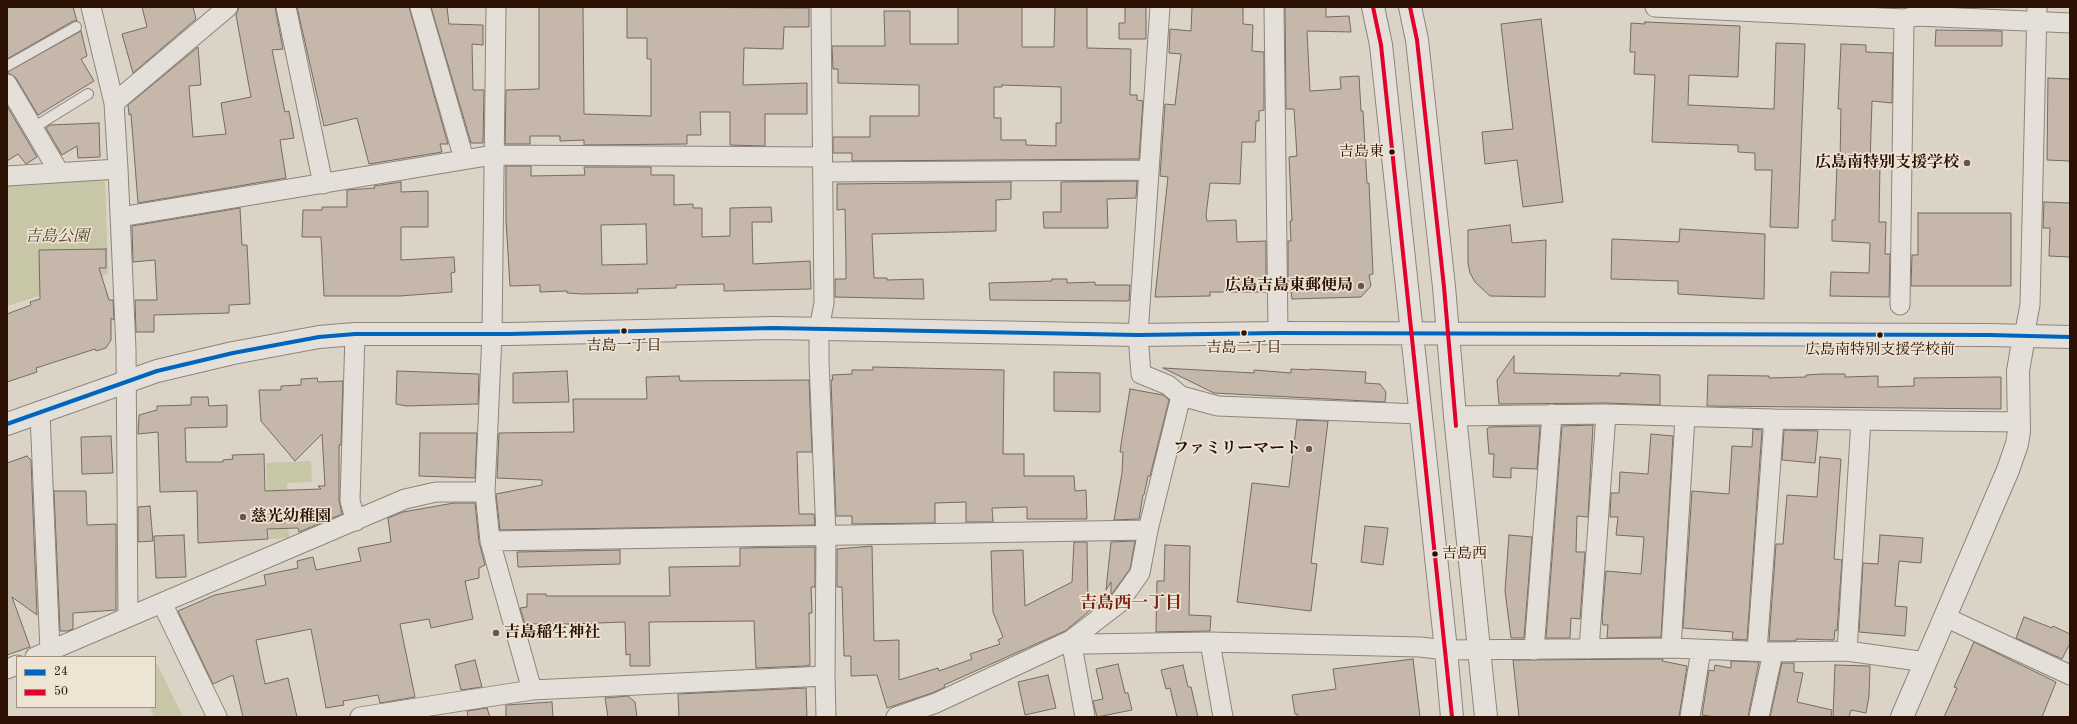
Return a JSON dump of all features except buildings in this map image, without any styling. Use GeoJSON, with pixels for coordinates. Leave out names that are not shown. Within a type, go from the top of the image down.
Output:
{"type":"FeatureCollection","features":[{"type":"Feature","properties":{"kind":"street"},"geometry":{"type":"LineString","coordinates":[[91,7],[114,103],[126,382],[128,616]]}},
{"type":"Feature","properties":{"kind":"street"},"geometry":{"type":"LineString","coordinates":[[114,103],[228,7]]}},
{"type":"Feature","properties":{"kind":"street"},"geometry":{"type":"LineString","coordinates":[[286,7],[323,184]]}},
{"type":"Feature","properties":{"kind":"street"},"geometry":{"type":"LineString","coordinates":[[420,7],[464,159]]}},
{"type":"Feature","properties":{"kind":"street"},"geometry":{"type":"LineString","coordinates":[[496,7],[492,334],[485,492],[490,541],[532,690]]}},
{"type":"Feature","properties":{"kind":"street"},"geometry":{"type":"LineString","coordinates":[[821,7],[824,303],[819,329],[819,360],[826,536],[826,717]]}},
{"type":"Feature","properties":{"kind":"street"},"geometry":{"type":"LineString","coordinates":[[1160,7],[1138,334],[1141,374],[1168,385],[1181,396],[1218,406],[1420,414]]}},
{"type":"Feature","properties":{"kind":"street"},"geometry":{"type":"LineString","coordinates":[[1274,7],[1278,333]]}},
{"type":"Feature","properties":{"kind":"street"},"geometry":{"type":"LineString","coordinates":[[1373,7],[1381,45],[1452,717]]}},
{"type":"Feature","properties":{"kind":"street"},"geometry":{"type":"LineString","coordinates":[[1410,7],[1417,40],[1450,334],[1455,416],[1486,717]]}},
{"type":"Feature","properties":{"kind":"street"},"geometry":{"type":"LineString","coordinates":[[1655,7],[1912,14],[2037,14],[2070,23]]}},
{"type":"Feature","properties":{"kind":"street"},"geometry":{"type":"LineString","coordinates":[[1900,305],[1912,14]]}},
{"type":"Feature","properties":{"kind":"street"},"geometry":{"type":"LineString","coordinates":[[1902,717],[2008,470],[2016,444],[2019,422],[2018,371],[2030,305],[2037,14]]}},
{"type":"Feature","properties":{"kind":"street"},"geometry":{"type":"LineString","coordinates":[[7,84],[59,172]]}},
{"type":"Feature","properties":{"kind":"street"},"geometry":{"type":"LineString","coordinates":[[120,217],[493,155],[822,164],[1149,170]]}},
{"type":"Feature","properties":{"kind":"street"},"geometry":{"type":"LineString","coordinates":[[7,176],[118,169]]}},
{"type":"Feature","properties":{"kind":"street"},"geometry":{"type":"LineString","coordinates":[[7,424],[157,371],[232,352],[319,337],[355,334],[492,334],[753,328],[1138,334],[1278,333],[2070,337]]}},
{"type":"Feature","properties":{"kind":"street"},"geometry":{"type":"LineString","coordinates":[[355,334],[350,502],[356,521]]}},
{"type":"Feature","properties":{"kind":"street"},"geometry":{"type":"LineString","coordinates":[[896,717],[938,710],[1071,640],[1118,604],[1140,573],[1148,530],[1181,396]]}},
{"type":"Feature","properties":{"kind":"street"},"geometry":{"type":"LineString","coordinates":[[40,413],[43,654],[128,616],[162,603],[405,499],[436,492],[485,492]]}},
{"type":"Feature","properties":{"kind":"street"},"geometry":{"type":"LineString","coordinates":[[1534,650],[1552,414]]}},
{"type":"Feature","properties":{"kind":"street"},"geometry":{"type":"LineString","coordinates":[[1455,416],[1606,414],[1774,419],[2019,422]]}},
{"type":"Feature","properties":{"kind":"street"},"geometry":{"type":"LineString","coordinates":[[1589,649],[1606,414]]}},
{"type":"Feature","properties":{"kind":"street"},"geometry":{"type":"LineString","coordinates":[[1671,648],[1685,417]]}},
{"type":"Feature","properties":{"kind":"street"},"geometry":{"type":"LineString","coordinates":[[1760,717],[1765,652],[1774,419]]}},
{"type":"Feature","properties":{"kind":"street"},"geometry":{"type":"LineString","coordinates":[[1847,651],[1861,420]]}},
{"type":"Feature","properties":{"kind":"street"},"geometry":{"type":"LineString","coordinates":[[490,541],[1148,530]]}},
{"type":"Feature","properties":{"kind":"street"},"geometry":{"type":"LineString","coordinates":[[162,603],[217,717]]}},
{"type":"Feature","properties":{"kind":"street"},"geometry":{"type":"LineString","coordinates":[[1945,617],[2070,675]]}},
{"type":"Feature","properties":{"kind":"street"},"geometry":{"type":"LineString","coordinates":[[1071,640],[1085,644],[1210,642],[1420,647],[1446,650],[1671,648],[1765,652],[1847,651],[1926,662]]}},
{"type":"Feature","properties":{"kind":"street"},"geometry":{"type":"LineString","coordinates":[[1071,640],[1085,717]]}},
{"type":"Feature","properties":{"kind":"street"},"geometry":{"type":"LineString","coordinates":[[1210,642],[1223,717]]}},
{"type":"Feature","properties":{"kind":"street"},"geometry":{"type":"LineString","coordinates":[[1690,717],[1701,650]]}},
{"type":"Feature","properties":{"kind":"street"},"geometry":{"type":"LineString","coordinates":[[360,717],[404,714],[532,690],[825,676]]}},
{"type":"Feature","properties":{"kind":"lane"},"geometry":{"type":"LineString","coordinates":[[7,66],[76,27]]}},
{"type":"Feature","properties":{"kind":"lane"},"geometry":{"type":"LineString","coordinates":[[33,128],[88,94]]}},
{"type":"Feature","properties":{"kind":"green space","name":"吉島公園"},"geometry":{"type":"Polygon","coordinates":[[[105,180],[108,274],[7,306],[7,184],[105,180]]]}},
{"type":"Feature","properties":{"kind":"green space"},"geometry":{"type":"Polygon","coordinates":[[[311,461],[312,482],[287,483],[289,538],[269,539],[266,463],[311,461]]]}},
{"type":"Feature","properties":{"kind":"green space"},"geometry":{"type":"Polygon","coordinates":[[[156,664],[183,717],[154,717],[150,708],[156,708],[156,664]]]}},
{"type":"Feature","properties":{"kind":"transit line","name":"50"},"geometry":{"type":"LineString","coordinates":[[1373,7],[1381,45],[1452,717]]}},
{"type":"Feature","properties":{"kind":"transit line","name":"50"},"geometry":{"type":"LineString","coordinates":[[1410,7],[1417,40],[1444,287],[1456,426]]}},
{"type":"Feature","properties":{"kind":"transit line","name":"24"},"geometry":{"type":"LineString","coordinates":[[7,424],[157,371],[233,353],[319,337],[355,334],[509,334],[773,328],[1138,335],[1278,333],[1989,335],[2070,337]]}},
{"type":"Feature","properties":{"kind":"place","name":"吉島東"},"geometry":{"type":"Point","coordinates":[1392,152]}},
{"type":"Feature","properties":{"kind":"place","name":"広島南特別支援学校"},"geometry":{"type":"Point","coordinates":[1967,163]}},
{"type":"Feature","properties":{"kind":"place","name":"広島吉島東郵便局"},"geometry":{"type":"Point","coordinates":[1361,286]}},
{"type":"Feature","properties":{"kind":"place","name":"吉島一丁目"},"geometry":{"type":"Point","coordinates":[624,331]}},
{"type":"Feature","properties":{"kind":"place","name":"吉島二丁目"},"geometry":{"type":"Point","coordinates":[1244,333]}},
{"type":"Feature","properties":{"kind":"place","name":"広島南特別支援学校前"},"geometry":{"type":"Point","coordinates":[1880,335]}},
{"type":"Feature","properties":{"kind":"place","name":"ファミリーマート"},"geometry":{"type":"Point","coordinates":[1309,449]}},
{"type":"Feature","properties":{"kind":"place","name":"慈光幼稚園"},"geometry":{"type":"Point","coordinates":[243,517]}},
{"type":"Feature","properties":{"kind":"place","name":"吉島西"},"geometry":{"type":"Point","coordinates":[1435,554]}},
{"type":"Feature","properties":{"kind":"place","name":"吉島稲生神社"},"geometry":{"type":"Point","coordinates":[496,633]}},
{"type":"Feature","properties":{"kind":"district","name":"吉島西一丁目"},"geometry":{"type":"Point","coordinates":[1131,604]}}]}
